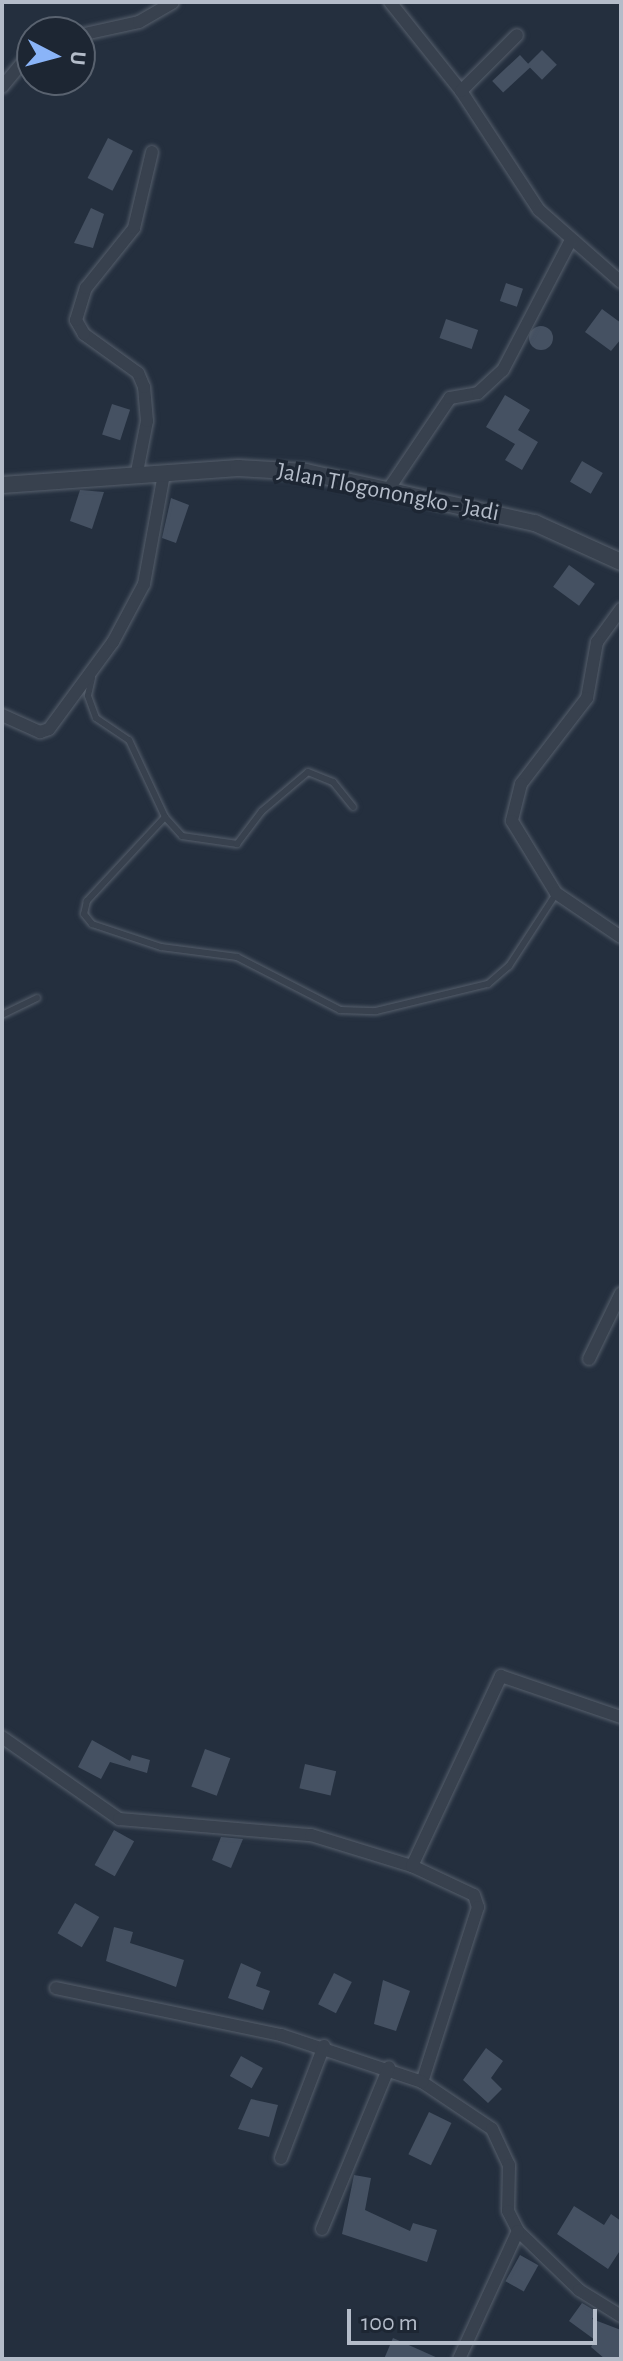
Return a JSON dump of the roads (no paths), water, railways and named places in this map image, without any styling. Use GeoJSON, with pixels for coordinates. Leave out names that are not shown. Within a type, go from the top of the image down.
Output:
{"type":"FeatureCollection","features":[{"type":"Feature","properties":{"kind":"street"},"geometry":{"type":"LineString","coordinates":[[96,31],[139,22],[173,2]]}},
{"type":"Feature","properties":{"kind":"street"},"geometry":{"type":"LineString","coordinates":[[390,2],[461,91],[539,210],[570,242],[621,282]]}},
{"type":"Feature","properties":{"kind":"street"},"geometry":{"type":"LineString","coordinates":[[461,91],[517,35]]}},
{"type":"Feature","properties":{"kind":"street"},"geometry":{"type":"LineString","coordinates":[[2,87],[16,70]]}},
{"type":"Feature","properties":{"kind":"street"},"geometry":{"type":"LineString","coordinates":[[136,477],[147,421],[144,387],[138,373],[84,334],[76,320],[86,288],[134,228],[152,152]]}},
{"type":"Feature","properties":{"kind":"street"},"geometry":{"type":"LineString","coordinates":[[388,490],[450,398],[478,393],[503,370],[570,242]]}},
{"type":"Feature","properties":{"kind":"street","name":"Jalan Tlogonongko - Jadi"},"geometry":{"type":"LineString","coordinates":[[2,485],[276,468],[535,523],[621,562]]}},
{"type":"Feature","properties":{"kind":"street"},"geometry":{"type":"LineString","coordinates":[[2,715],[45,731],[93,670],[144,584],[164,474]]}},
{"type":"Feature","properties":{"kind":"street"},"geometry":{"type":"LineString","coordinates":[[621,609],[597,642],[587,698],[514,801],[515,831],[556,893],[621,937]]}},
{"type":"Feature","properties":{"kind":"street"},"geometry":{"type":"LineString","coordinates":[[589,1359],[621,1293]]}},
{"type":"Feature","properties":{"kind":"street"},"geometry":{"type":"LineString","coordinates":[[412,1866],[501,1676],[621,1717]]}},
{"type":"Feature","properties":{"kind":"street"},"geometry":{"type":"LineString","coordinates":[[2,1737],[119,1819],[311,1835],[412,1866],[478,1901],[422,2082]]}},
{"type":"Feature","properties":{"kind":"street"},"geometry":{"type":"LineString","coordinates":[[56,1988],[324,2046],[389,2067],[422,2082],[492,2129],[509,2165],[508,2211],[518,2231],[579,2290],[621,2316]]}},
{"type":"Feature","properties":{"kind":"street"},"geometry":{"type":"LineString","coordinates":[[281,2158],[324,2046]]}},
{"type":"Feature","properties":{"kind":"street"},"geometry":{"type":"LineString","coordinates":[[322,2229],[389,2067]]}},
{"type":"Feature","properties":{"kind":"street"},"geometry":{"type":"LineString","coordinates":[[459,2359],[518,2231]]}},
{"type":"Feature","properties":{"kind":"lane"},"geometry":{"type":"LineString","coordinates":[[93,670],[91,708],[129,740],[165,817],[182,836],[237,844],[262,811],[308,772],[333,782],[353,807]]}},
{"type":"Feature","properties":{"kind":"lane"},"geometry":{"type":"LineString","coordinates":[[165,817],[87,901],[84,914],[92,924],[161,947],[237,957],[340,1010],[376,1011],[488,984],[509,966],[556,893]]}},
{"type":"Feature","properties":{"kind":"lane"},"geometry":{"type":"LineString","coordinates":[[2,1015],[37,998]]}}]}
